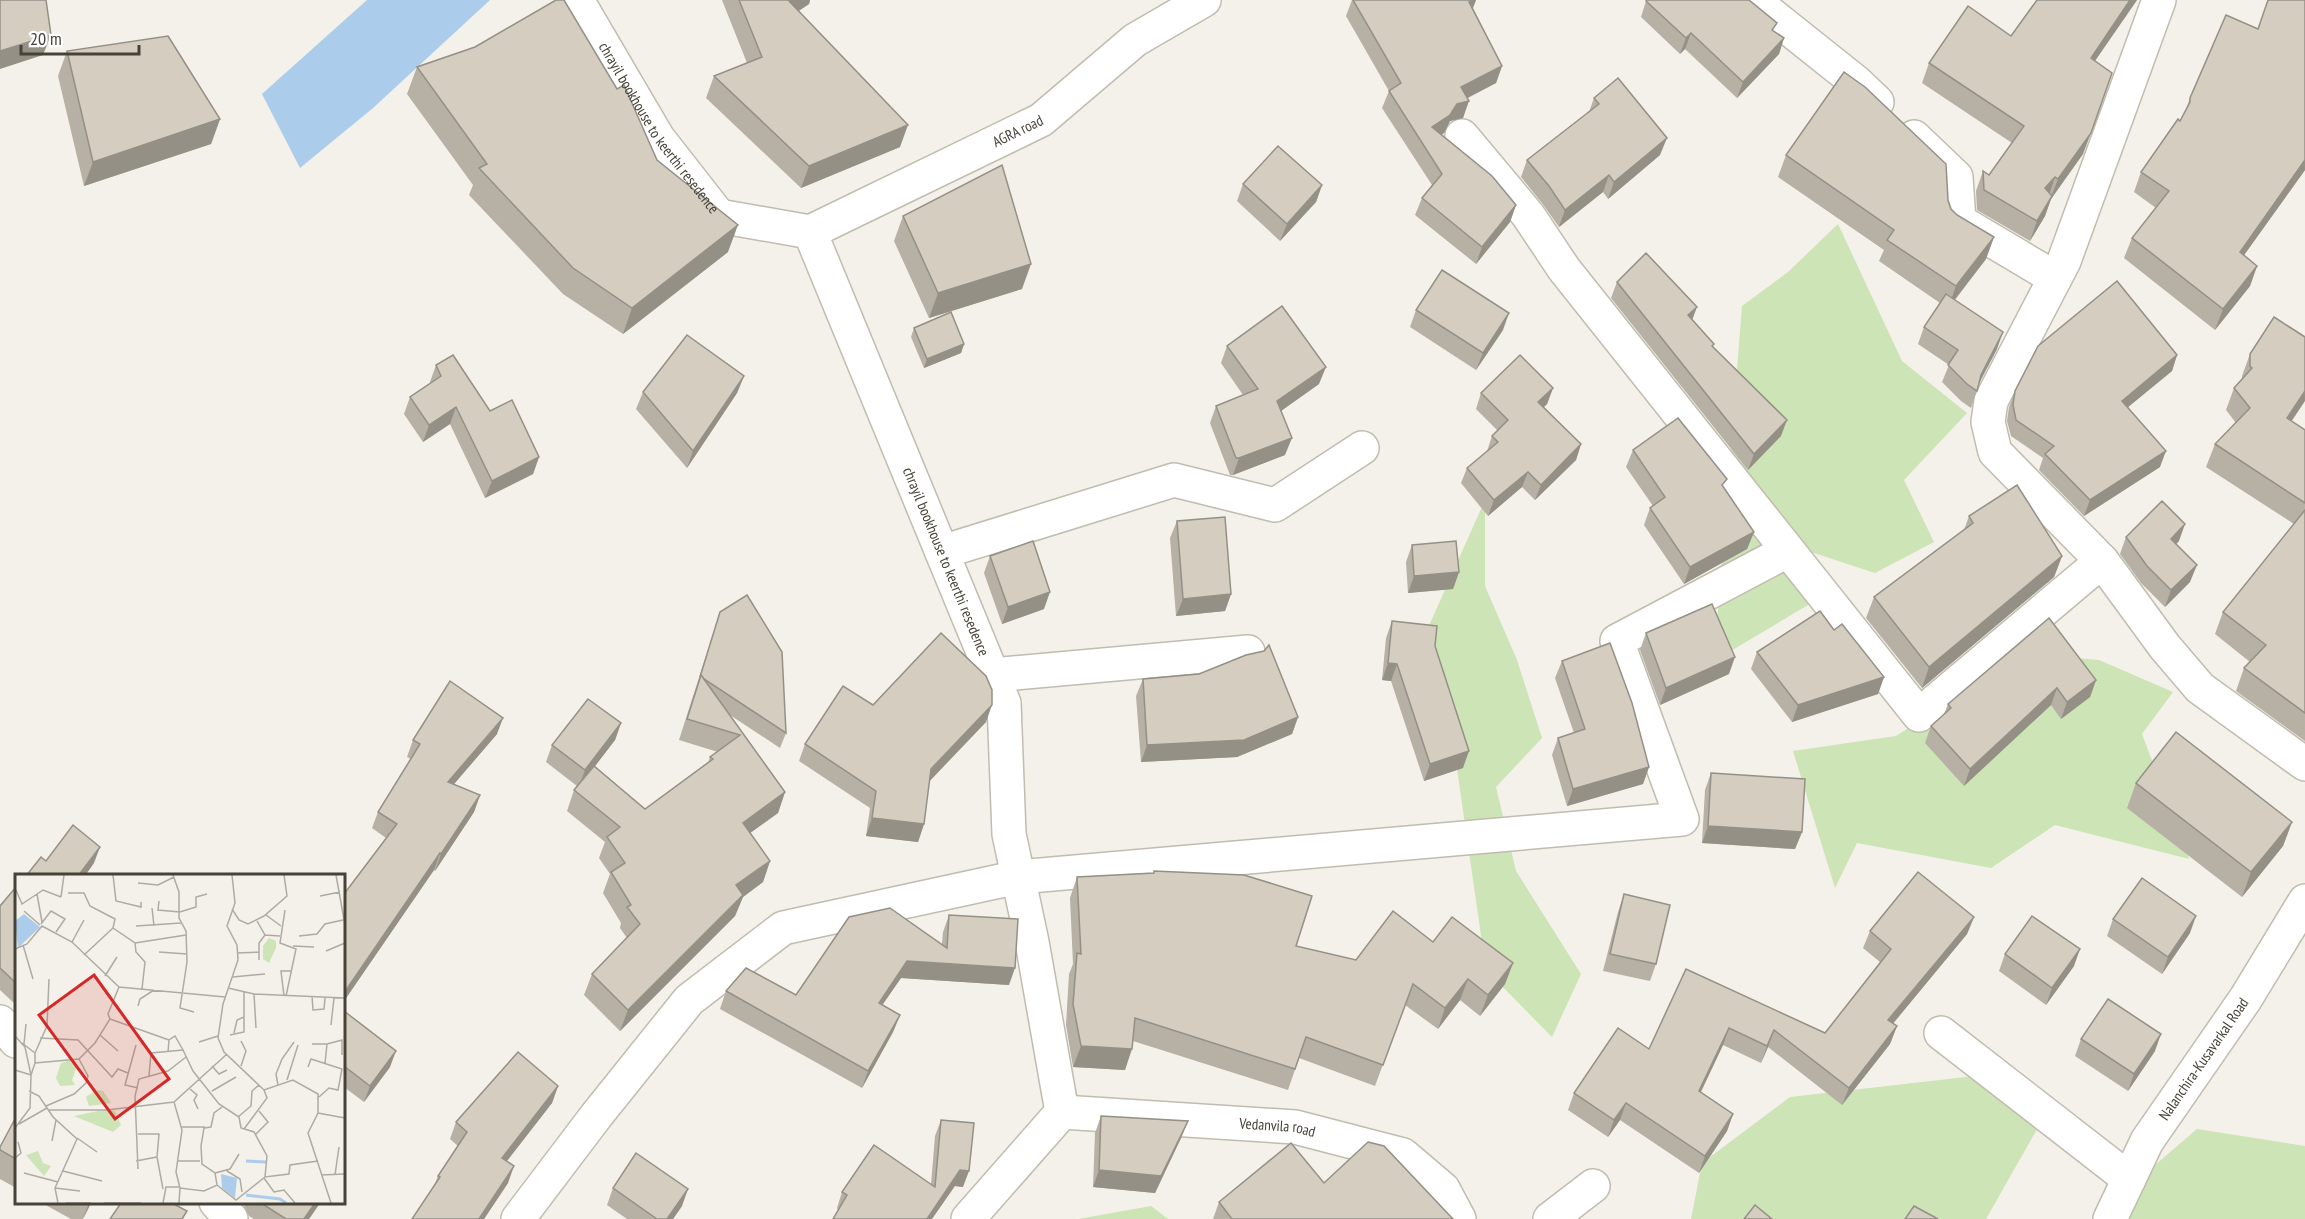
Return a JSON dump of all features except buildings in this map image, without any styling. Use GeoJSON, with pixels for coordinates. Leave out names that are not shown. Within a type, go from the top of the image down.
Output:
{"type":"FeatureCollection","features":[{"type":"Feature","properties":{"kind":"street","name":"chrayil bookhouse to keerthi resedence"},"geometry":{"type":"LineString","coordinates":[[577,0],[658,138],[719,216],[810,232],[1004,703],[1009,834],[1032,942],[1062,1112]]}},
{"type":"Feature","properties":{"kind":"street","name":"AGRA road"},"geometry":{"type":"LineString","coordinates":[[810,232],[1041,120],[1135,40],[1204,0]]}},
{"type":"Feature","properties":{"kind":"street"},"geometry":{"type":"LineString","coordinates":[[1753,0],[1856,82],[1956,177],[1959,221],[2055,278]]}},
{"type":"Feature","properties":{"kind":"street"},"geometry":{"type":"LineString","coordinates":[[2159,0],[2064,261],[1991,401],[1988,422],[1995,452],[2102,561],[2165,647],[2200,688],[2305,764]]}},
{"type":"Feature","properties":{"kind":"street"},"geometry":{"type":"LineString","coordinates":[[1462,136],[1528,215],[1564,269],[1919,715],[2102,561]]}},
{"type":"Feature","properties":{"kind":"street"},"geometry":{"type":"LineString","coordinates":[[942,552],[1174,480],[1275,505],[1362,448]]}},
{"type":"Feature","properties":{"kind":"street"},"geometry":{"type":"LineString","coordinates":[[518,1219],[596,1116],[689,1000],[783,928],[1018,877],[1682,819],[1617,641],[1787,550]]}},
{"type":"Feature","properties":{"kind":"street"},"geometry":{"type":"LineString","coordinates":[[992,675],[1248,652]]}},
{"type":"Feature","properties":{"kind":"street","name":"Nalanchira-Kusavarkal Road"},"geometry":{"type":"LineString","coordinates":[[2110,1219],[2147,1141],[2246,998],[2305,902]]}},
{"type":"Feature","properties":{"kind":"street"},"geometry":{"type":"LineString","coordinates":[[0,1022],[15,1040]]}},
{"type":"Feature","properties":{"kind":"street"},"geometry":{"type":"LineString","coordinates":[[1941,1033],[2129,1179]]}},
{"type":"Feature","properties":{"kind":"street"},"geometry":{"type":"LineString","coordinates":[[968,1219],[1062,1112]]}},
{"type":"Feature","properties":{"kind":"street","name":"Vedanvila road"},"geometry":{"type":"LineString","coordinates":[[1062,1112],[1295,1127],[1403,1155],[1443,1189],[1459,1219]]}},
{"type":"Feature","properties":{"kind":"street"},"geometry":{"type":"LineString","coordinates":[[1550,1219],[1593,1186]]}},
{"type":"Feature","properties":{"kind":"street"},"geometry":{"type":"LineString","coordinates":[[217,1204],[231,1219]]}},
{"type":"Feature","properties":{"kind":"green space"},"geometry":{"type":"Polygon","coordinates":[[[1838,224],[1902,361],[1967,413],[1904,480],[1934,542],[1875,573],[1805,550],[1813,602],[1714,661],[1742,306],[1788,272],[1838,224]]]}},
{"type":"Feature","properties":{"kind":"green space"},"geometry":{"type":"Polygon","coordinates":[[[1485,500],[1485,586],[1517,660],[1542,738],[1496,787],[1516,871],[1581,974],[1552,1037],[1486,970],[1456,762],[1424,637],[1485,500]]]}},
{"type":"Feature","properties":{"kind":"green space"},"geometry":{"type":"Polygon","coordinates":[[[2025,654],[2099,660],[2173,692],[2142,734],[2189,859],[2055,825],[1991,868],[1857,843],[1835,888],[1793,751],[1896,736],[2025,654]]]}},
{"type":"Feature","properties":{"kind":"green space"},"geometry":{"type":"Polygon","coordinates":[[[1975,1076],[2044,1117],[1986,1219],[1691,1219],[1702,1163],[1790,1097],[1975,1076]]]}},
{"type":"Feature","properties":{"kind":"green space"},"geometry":{"type":"Polygon","coordinates":[[[2197,1129],[2305,1146],[2305,1219],[2092,1219],[2197,1129]]]}},
{"type":"Feature","properties":{"kind":"green space"},"geometry":{"type":"Polygon","coordinates":[[[1151,1206],[1168,1219],[1078,1219],[1151,1206]]]}},
{"type":"Feature","properties":{"kind":"water"},"geometry":{"type":"Polygon","coordinates":[[[367,0],[490,0],[373,108],[300,168],[262,94],[367,0]]]}}]}
